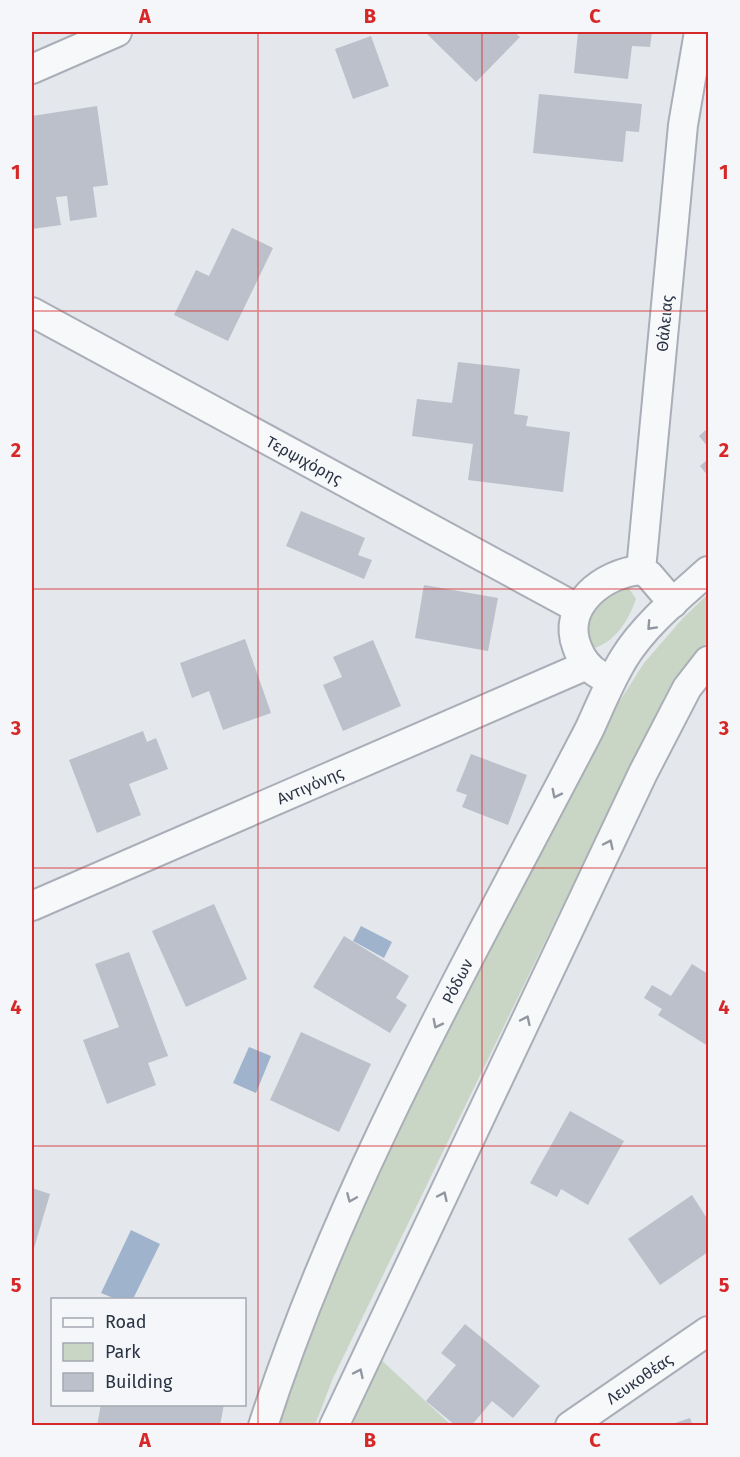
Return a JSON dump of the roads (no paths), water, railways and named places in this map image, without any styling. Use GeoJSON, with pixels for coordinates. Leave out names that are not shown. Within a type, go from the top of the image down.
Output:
{"type":"FeatureCollection","features":[{"type":"Feature","properties":{"kind":"street"},"geometry":{"type":"LineString","coordinates":[[32,69],[117,32]]}},
{"type":"Feature","properties":{"kind":"street","name":"Θάλειας"},"geometry":{"type":"LineString","coordinates":[[640,570],[679,160],[699,32]]}},
{"type":"Feature","properties":{"kind":"street","name":"Τερψιχόρης"},"geometry":{"type":"LineString","coordinates":[[32,312],[577,609]]}},
{"type":"Feature","properties":{"kind":"street"},"geometry":{"type":"LineString","coordinates":[[612,681],[596,673],[587,665],[573,637],[577,609],[597,586],[621,573],[640,570],[649,575],[673,603]]}},
{"type":"Feature","properties":{"kind":"street","name":"Ρόδων"},"geometry":{"type":"LineString","coordinates":[[263,1425],[308,1299],[370,1151],[589,730],[612,681],[625,657],[673,603],[708,570]]}},
{"type":"Feature","properties":{"kind":"street"},"geometry":{"type":"LineString","coordinates":[[334,1425],[643,773],[687,688],[708,661]]}},
{"type":"Feature","properties":{"kind":"street","name":"Αντιγόνης"},"geometry":{"type":"LineString","coordinates":[[32,906],[587,665]]}},
{"type":"Feature","properties":{"kind":"street","name":"Λευκοθέας"},"geometry":{"type":"LineString","coordinates":[[570,1425],[708,1331]]}},
{"type":"Feature","properties":{"kind":"water"},"geometry":{"type":"Polygon","coordinates":[[[361,926],[392,942],[384,958],[353,941],[361,926]]]}},
{"type":"Feature","properties":{"kind":"water"},"geometry":{"type":"Polygon","coordinates":[[[249,1047],[271,1056],[256,1093],[233,1083],[249,1047]]]}},
{"type":"Feature","properties":{"kind":"water"},"geometry":{"type":"Polygon","coordinates":[[[131,1230],[160,1244],[133,1298],[114,1298],[101,1293],[131,1230]]]}}]}
